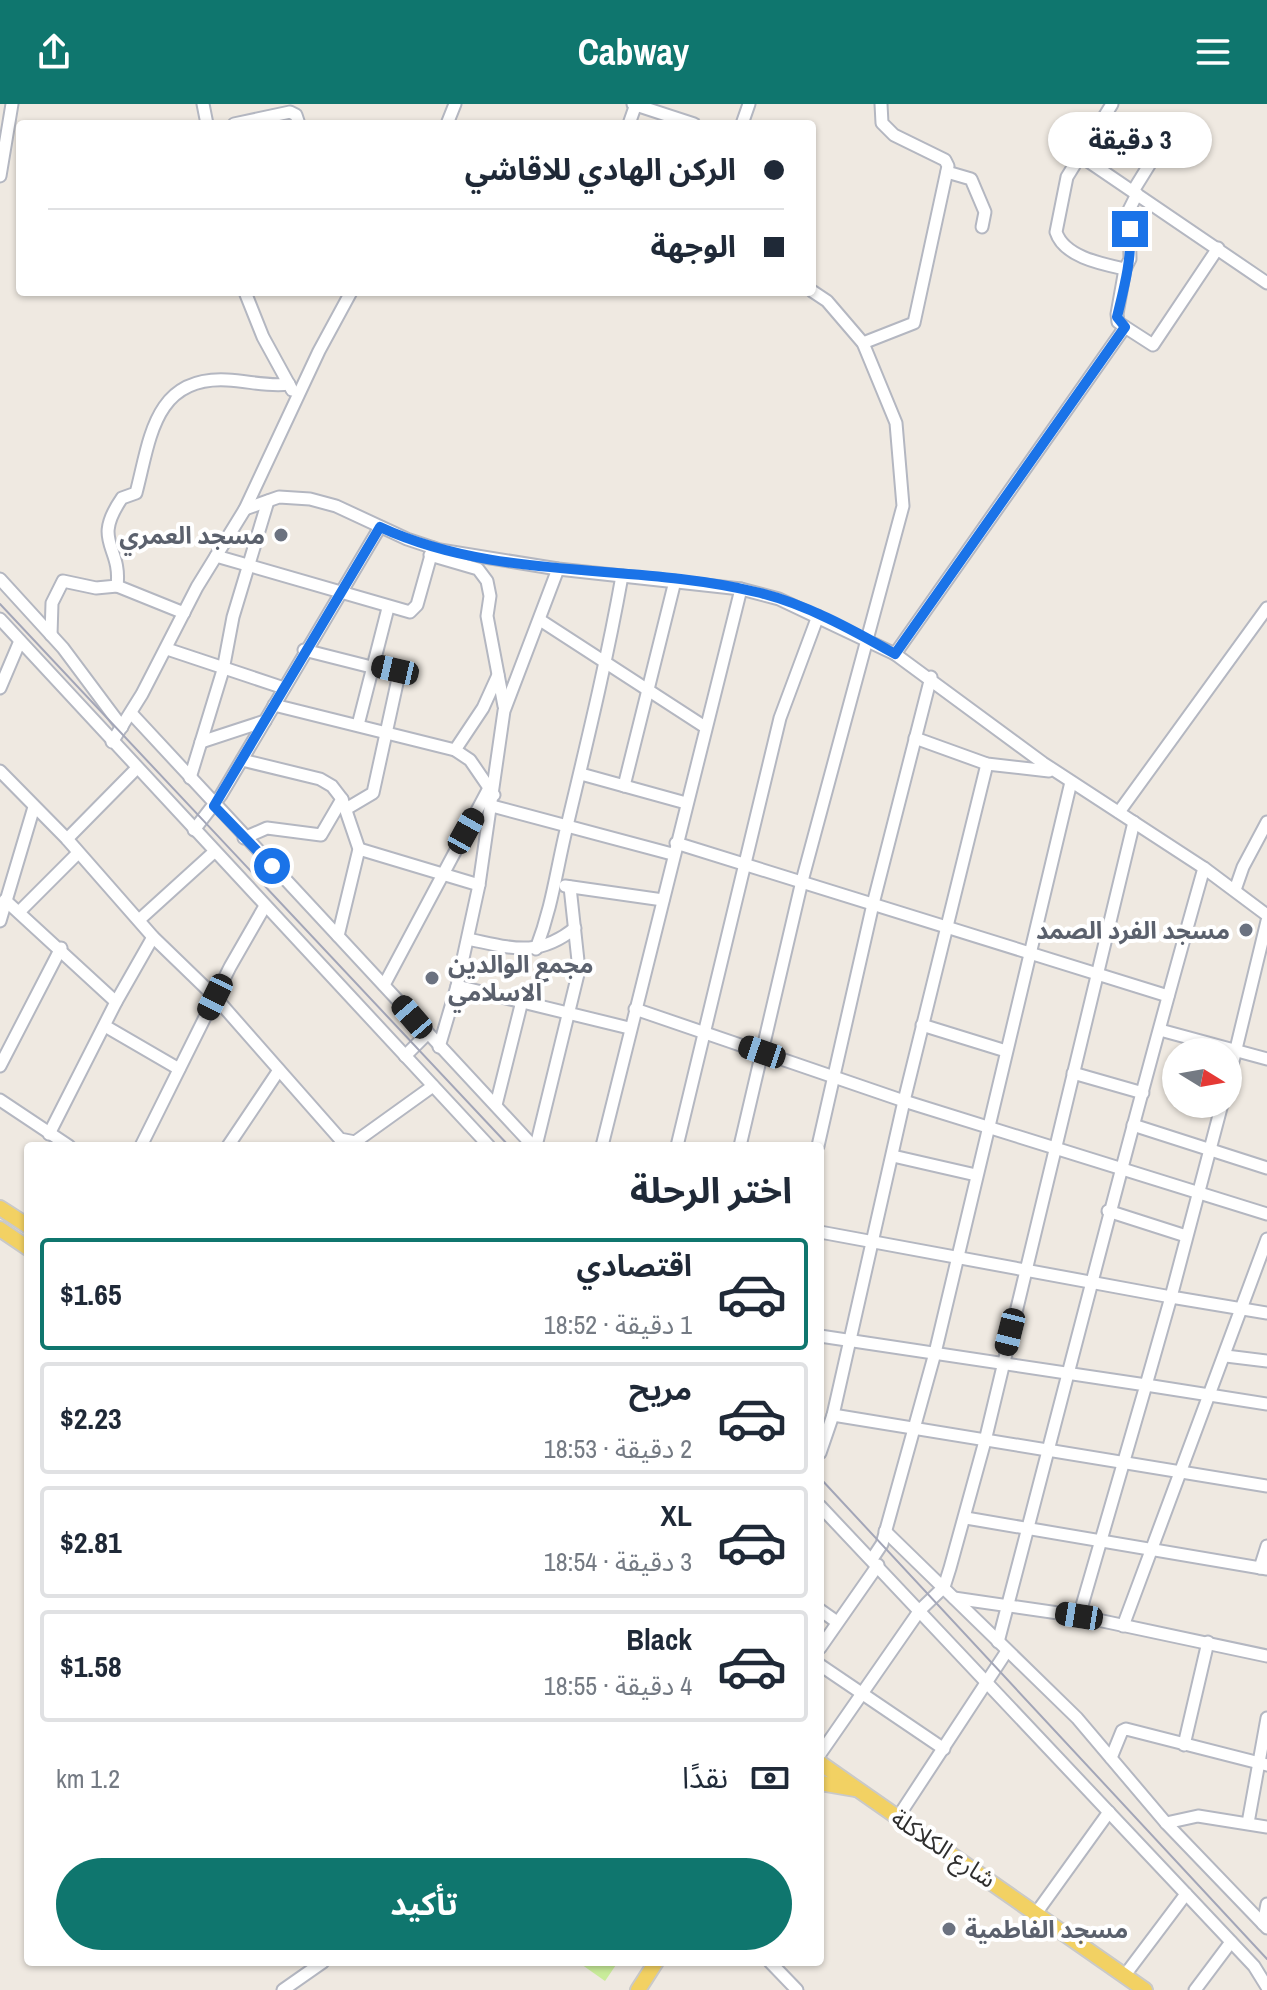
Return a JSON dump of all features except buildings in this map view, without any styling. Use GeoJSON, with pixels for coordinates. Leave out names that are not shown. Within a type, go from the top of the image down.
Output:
{"type":"FeatureCollection","features":[{"type":"Feature","properties":{"kind":"main road"},"geometry":{"type":"LineString","coordinates":[[0,1208],[24,1223]]}},
{"type":"Feature","properties":{"kind":"main road"},"geometry":{"type":"LineString","coordinates":[[0,1229],[24,1245]]}},
{"type":"Feature","properties":{"kind":"main road","name":"شارع الكلاكلة"},"geometry":{"type":"LineString","coordinates":[[824,1766],[1145,1990]]}},
{"type":"Feature","properties":{"kind":"main road"},"geometry":{"type":"LineString","coordinates":[[824,1784],[860,1790]]}},
{"type":"Feature","properties":{"kind":"main road"},"geometry":{"type":"LineString","coordinates":[[640,1989],[654,1966]]}},
{"type":"Feature","properties":{"kind":"street"},"geometry":{"type":"LineString","coordinates":[[0,176],[12,104]]}},
{"type":"Feature","properties":{"kind":"street"},"geometry":{"type":"LineString","coordinates":[[635,104],[682,120]]}},
{"type":"Feature","properties":{"kind":"street"},"geometry":{"type":"LineString","coordinates":[[863,343],[914,323],[947,172],[945,160],[894,135],[884,125],[881,104]]}},
{"type":"Feature","properties":{"kind":"street"},"geometry":{"type":"LineString","coordinates":[[1112,104],[1079,155],[1063,188],[1057,238],[1094,262],[1125,269]]}},
{"type":"Feature","properties":{"kind":"street"},"geometry":{"type":"LineString","coordinates":[[253,120],[290,112],[298,120]]}},
{"type":"Feature","properties":{"kind":"street"},"geometry":{"type":"LineString","coordinates":[[1167,136],[1135,192],[1129,210],[1130,259],[1125,269],[1117,317],[1125,327],[1153,345],[1218,248]]}},
{"type":"Feature","properties":{"kind":"street"},"geometry":{"type":"LineString","coordinates":[[1079,155],[1267,283]]}},
{"type":"Feature","properties":{"kind":"street"},"geometry":{"type":"LineString","coordinates":[[947,172],[971,179],[985,212],[982,227]]}},
{"type":"Feature","properties":{"kind":"street"},"geometry":{"type":"LineString","coordinates":[[741,1142],[802,881],[903,506],[896,423],[863,343],[827,301],[816,294]]}},
{"type":"Feature","properties":{"kind":"street"},"geometry":{"type":"LineString","coordinates":[[247,296],[263,337],[297,397]]}},
{"type":"Feature","properties":{"kind":"street"},"geometry":{"type":"LineString","coordinates":[[112,742],[245,509],[349,296]]}},
{"type":"Feature","properties":{"kind":"street"},"geometry":{"type":"LineString","coordinates":[[895,654],[1125,327]]}},
{"type":"Feature","properties":{"kind":"street"},"geometry":{"type":"LineString","coordinates":[[117,586],[119,575],[106,538],[108,525],[122,498],[136,493],[143,452],[159,413],[168,402],[190,387],[213,381],[289,384]]}},
{"type":"Feature","properties":{"kind":"street"},"geometry":{"type":"LineString","coordinates":[[245,509],[290,496],[310,499],[336,506],[432,552],[478,569],[487,581],[490,596],[487,616],[504,711]]}},
{"type":"Feature","properties":{"kind":"street"},"geometry":{"type":"LineString","coordinates":[[190,778],[223,670],[233,617],[268,501]]}},
{"type":"Feature","properties":{"kind":"street"},"geometry":{"type":"LineString","coordinates":[[194,830],[214,806],[304,650],[380,527]]}},
{"type":"Feature","properties":{"kind":"street"},"geometry":{"type":"LineString","coordinates":[[216,556],[388,608],[414,610],[432,552]]}},
{"type":"Feature","properties":{"kind":"street"},"geometry":{"type":"LineString","coordinates":[[432,552],[741,589],[779,599],[866,637],[931,677],[1054,771],[1204,868],[1267,915]]}},
{"type":"Feature","properties":{"kind":"street"},"geometry":{"type":"LineString","coordinates":[[439,1047],[457,986],[479,885],[504,711],[558,569]]}},
{"type":"Feature","properties":{"kind":"street"},"geometry":{"type":"LineString","coordinates":[[536,1142],[579,970],[575,928],[564,886],[567,828],[606,666],[622,576]]}},
{"type":"Feature","properties":{"kind":"street"},"geometry":{"type":"LineString","coordinates":[[0,579],[51,635],[122,727]]}},
{"type":"Feature","properties":{"kind":"street"},"geometry":{"type":"LineString","coordinates":[[51,635],[52,603],[63,581],[96,588],[117,586],[184,613]]}},
{"type":"Feature","properties":{"kind":"street"},"geometry":{"type":"LineString","coordinates":[[624,786],[675,581]]}},
{"type":"Feature","properties":{"kind":"street"},"geometry":{"type":"LineString","coordinates":[[603,1142],[741,589]]}},
{"type":"Feature","properties":{"kind":"street"},"geometry":{"type":"LineString","coordinates":[[358,725],[388,608]]}},
{"type":"Feature","properties":{"kind":"street"},"geometry":{"type":"LineString","coordinates":[[1119,812],[1267,608]]}},
{"type":"Feature","properties":{"kind":"street"},"geometry":{"type":"LineString","coordinates":[[678,1142],[784,702],[818,616]]}},
{"type":"Feature","properties":{"kind":"street"},"geometry":{"type":"LineString","coordinates":[[0,619],[485,1142]]}},
{"type":"Feature","properties":{"kind":"street"},"geometry":{"type":"LineString","coordinates":[[540,620],[606,666],[705,727]]}},
{"type":"Feature","properties":{"kind":"street"},"geometry":{"type":"LineString","coordinates":[[0,688],[5,662],[20,641]]}},
{"type":"Feature","properties":{"kind":"street"},"geometry":{"type":"LineString","coordinates":[[167,649],[284,688]]}},
{"type":"Feature","properties":{"kind":"street"},"geometry":{"type":"LineString","coordinates":[[244,838],[272,828],[321,835],[344,804],[373,793],[399,674],[304,650]]}},
{"type":"Feature","properties":{"kind":"street"},"geometry":{"type":"LineString","coordinates":[[455,750],[483,708],[499,672]]}},
{"type":"Feature","properties":{"kind":"street"},"geometry":{"type":"LineString","coordinates":[[819,1142],[873,904],[931,677]]}},
{"type":"Feature","properties":{"kind":"street"},"geometry":{"type":"LineString","coordinates":[[274,705],[455,750],[470,760],[492,796],[567,828],[746,865],[1168,996]]}},
{"type":"Feature","properties":{"kind":"street"},"geometry":{"type":"LineString","coordinates":[[131,713],[214,806],[531,1142]]}},
{"type":"Feature","properties":{"kind":"street"},"geometry":{"type":"LineString","coordinates":[[201,742],[265,721]]}},
{"type":"Feature","properties":{"kind":"street"},"geometry":{"type":"LineString","coordinates":[[915,738],[987,764],[1054,771]]}},
{"type":"Feature","properties":{"kind":"street"},"geometry":{"type":"LineString","coordinates":[[242,760],[320,779],[332,786],[344,804],[359,849],[338,936]]}},
{"type":"Feature","properties":{"kind":"street"},"geometry":{"type":"LineString","coordinates":[[824,1441],[833,1415],[904,1101],[987,764]]}},
{"type":"Feature","properties":{"kind":"street"},"geometry":{"type":"LineString","coordinates":[[67,839],[137,768]]}},
{"type":"Feature","properties":{"kind":"street"},"geometry":{"type":"LineString","coordinates":[[0,771],[67,839],[153,937],[215,997],[335,1134],[346,1142]]}},
{"type":"Feature","properties":{"kind":"street"},"geometry":{"type":"LineString","coordinates":[[581,774],[686,803]]}},
{"type":"Feature","properties":{"kind":"street"},"geometry":{"type":"LineString","coordinates":[[824,1642],[875,1562],[885,1531],[935,1353],[1071,782]]}},
{"type":"Feature","properties":{"kind":"street"},"geometry":{"type":"LineString","coordinates":[[384,985],[442,874],[492,796]]}},
{"type":"Feature","properties":{"kind":"street"},"geometry":{"type":"LineString","coordinates":[[0,921],[34,807]]}},
{"type":"Feature","properties":{"kind":"street"},"geometry":{"type":"LineString","coordinates":[[824,1749],[920,1610],[944,1587],[966,1518],[1134,822]]}},
{"type":"Feature","properties":{"kind":"street"},"geometry":{"type":"LineString","coordinates":[[1235,890],[1243,867],[1267,822]]}},
{"type":"Feature","properties":{"kind":"street"},"geometry":{"type":"LineString","coordinates":[[359,849],[479,885]]}},
{"type":"Feature","properties":{"kind":"street"},"geometry":{"type":"LineString","coordinates":[[139,920],[214,852]]}},
{"type":"Feature","properties":{"kind":"street"},"geometry":{"type":"LineString","coordinates":[[20,911],[77,854]]}},
{"type":"Feature","properties":{"kind":"street"},"geometry":{"type":"LineString","coordinates":[[898,1817],[988,1683],[1002,1647],[1008,1604],[1031,1526],[1089,1282],[1204,868]]}},
{"type":"Feature","properties":{"kind":"street"},"geometry":{"type":"LineString","coordinates":[[564,886],[663,900]]}},
{"type":"Feature","properties":{"kind":"street"},"geometry":{"type":"LineString","coordinates":[[536,949],[564,886]]}},
{"type":"Feature","properties":{"kind":"street"},"geometry":{"type":"LineString","coordinates":[[5,900],[61,948],[116,1002]]}},
{"type":"Feature","properties":{"kind":"street"},"geometry":{"type":"LineString","coordinates":[[143,1142],[215,997],[265,906]]}},
{"type":"Feature","properties":{"kind":"street"},"geometry":{"type":"LineString","coordinates":[[1240,1038],[1267,921]]}},
{"type":"Feature","properties":{"kind":"street"},"geometry":{"type":"LineString","coordinates":[[468,939],[536,949],[555,943],[575,928]]}},
{"type":"Feature","properties":{"kind":"street"},"geometry":{"type":"LineString","coordinates":[[49,1134],[153,937]]}},
{"type":"Feature","properties":{"kind":"street"},"geometry":{"type":"LineString","coordinates":[[0,1066],[61,948]]}},
{"type":"Feature","properties":{"kind":"street"},"geometry":{"type":"LineString","coordinates":[[457,986],[521,1005],[629,1028]]}},
{"type":"Feature","properties":{"kind":"street"},"geometry":{"type":"LineString","coordinates":[[496,1105],[521,1005]]}},
{"type":"Feature","properties":{"kind":"street"},"geometry":{"type":"LineString","coordinates":[[635,1009],[904,1101],[1267,1214]]}},
{"type":"Feature","properties":{"kind":"street"},"geometry":{"type":"LineString","coordinates":[[922,1025],[1006,1051]]}},
{"type":"Feature","properties":{"kind":"street"},"geometry":{"type":"LineString","coordinates":[[105,1026],[179,1069]]}},
{"type":"Feature","properties":{"kind":"street"},"geometry":{"type":"LineString","coordinates":[[1160,1030],[1191,1038]]}},
{"type":"Feature","properties":{"kind":"street"},"geometry":{"type":"LineString","coordinates":[[405,1056],[427,1034]]}},
{"type":"Feature","properties":{"kind":"street"},"geometry":{"type":"LineString","coordinates":[[1242,1052],[1267,1059]]}},
{"type":"Feature","properties":{"kind":"street"},"geometry":{"type":"LineString","coordinates":[[231,1142],[279,1070]]}},
{"type":"Feature","properties":{"kind":"street"},"geometry":{"type":"LineString","coordinates":[[1073,1073],[1143,1093]]}},
{"type":"Feature","properties":{"kind":"street"},"geometry":{"type":"LineString","coordinates":[[358,1142],[433,1086]]}},
{"type":"Feature","properties":{"kind":"street"},"geometry":{"type":"LineString","coordinates":[[0,1100],[62,1142]]}},
{"type":"Feature","properties":{"kind":"street"},"geometry":{"type":"LineString","coordinates":[[1079,1616],[1125,1462],[1218,1118]]}},
{"type":"Feature","properties":{"kind":"street"},"geometry":{"type":"LineString","coordinates":[[1133,1125],[1267,1168]]}},
{"type":"Feature","properties":{"kind":"street"},"geometry":{"type":"LineString","coordinates":[[329,1142],[335,1134]]}},
{"type":"Feature","properties":{"kind":"street"},"geometry":{"type":"LineString","coordinates":[[893,1156],[976,1175]]}},
{"type":"Feature","properties":{"kind":"street"},"geometry":{"type":"LineString","coordinates":[[1108,1211],[1186,1236]]}},
{"type":"Feature","properties":{"kind":"street"},"geometry":{"type":"LineString","coordinates":[[824,1233],[1267,1313]]}},
{"type":"Feature","properties":{"kind":"street"},"geometry":{"type":"LineString","coordinates":[[1123,1626],[1154,1550],[1267,1239]]}},
{"type":"Feature","properties":{"kind":"street"},"geometry":{"type":"LineString","coordinates":[[824,1337],[1068,1371],[1267,1404]]}},
{"type":"Feature","properties":{"kind":"street"},"geometry":{"type":"LineString","coordinates":[[1226,1356],[1267,1361]]}},
{"type":"Feature","properties":{"kind":"street"},"geometry":{"type":"LineString","coordinates":[[833,1415],[1267,1486]]}},
{"type":"Feature","properties":{"kind":"street"},"geometry":{"type":"LineString","coordinates":[[824,1510],[1231,1942],[1267,1987]]}},
{"type":"Feature","properties":{"kind":"street"},"geometry":{"type":"LineString","coordinates":[[966,1518],[1031,1526],[1264,1569],[1267,1546]]}},
{"type":"Feature","properties":{"kind":"street"},"geometry":{"type":"LineString","coordinates":[[885,1531],[1077,1718],[1166,1823],[1265,1926]]}},
{"type":"Feature","properties":{"kind":"street"},"geometry":{"type":"LineString","coordinates":[[953,1598],[1079,1616],[1267,1656]]}},
{"type":"Feature","properties":{"kind":"street"},"geometry":{"type":"LineString","coordinates":[[824,1613],[837,1622]]}},
{"type":"Feature","properties":{"kind":"street"},"geometry":{"type":"LineString","coordinates":[[1184,1745],[1208,1642]]}},
{"type":"Feature","properties":{"kind":"street"},"geometry":{"type":"LineString","coordinates":[[824,1668],[944,1749]]}},
{"type":"Feature","properties":{"kind":"street"},"geometry":{"type":"LineString","coordinates":[[1248,1823],[1263,1764],[1267,1718]]}},
{"type":"Feature","properties":{"kind":"street"},"geometry":{"type":"LineString","coordinates":[[1111,1758],[1124,1729],[1263,1764]]}},
{"type":"Feature","properties":{"kind":"street"},"geometry":{"type":"LineString","coordinates":[[1037,1912],[1109,1812]]}},
{"type":"Feature","properties":{"kind":"street"},"geometry":{"type":"LineString","coordinates":[[1166,1823],[1198,1816],[1267,1827]]}},
{"type":"Feature","properties":{"kind":"street"},"geometry":{"type":"LineString","coordinates":[[1125,1975],[1186,1894]]}},
{"type":"Feature","properties":{"kind":"street"},"geometry":{"type":"LineString","coordinates":[[1265,1926],[1267,1904]]}},
{"type":"Feature","properties":{"kind":"street"},"geometry":{"type":"LineString","coordinates":[[1195,1990],[1231,1942]]}},
{"type":"Feature","properties":{"kind":"street"},"geometry":{"type":"LineString","coordinates":[[289,1988],[318,1966]]}},
{"type":"Feature","properties":{"kind":"street"},"geometry":{"type":"LineString","coordinates":[[774,1966],[797,1990]]}},
{"type":"Feature","properties":{"kind":"green space"},"geometry":{"type":"Polygon","coordinates":[[[584,1966],[615,1966],[605,1981],[584,1966]]]}},
{"type":"Feature","properties":{"kind":"railway"},"geometry":{"type":"LineString","coordinates":[[0,604],[505,1142]]}},
{"type":"Feature","properties":{"kind":"railway"},"geometry":{"type":"LineString","coordinates":[[824,1482],[1267,1959]]}},
{"type":"Feature","properties":{"kind":"place","name":"مسجد العمري"},"geometry":{"type":"Point","coordinates":[281,535]}},
{"type":"Feature","properties":{"kind":"place","name":"مسجد الفرد الصمد"},"geometry":{"type":"Point","coordinates":[1246,930]}},
{"type":"Feature","properties":{"kind":"place","name":"مجمع الوالدين الاسلامي"},"geometry":{"type":"Point","coordinates":[432,978]}},
{"type":"Feature","properties":{"kind":"place","name":"مسجد الفاطمية"},"geometry":{"type":"Point","coordinates":[949,1929]}},
{"type":"Feature","properties":{"kind":"route"},"geometry":{"type":"LineString","coordinates":[[272,866],[214,806],[304,650],[380,527],[433,548],[493,560],[758,592],[866,637],[895,654],[1125,327],[1118,322],[1117,314],[1125,269],[1130,259],[1130,229]]}}]}
